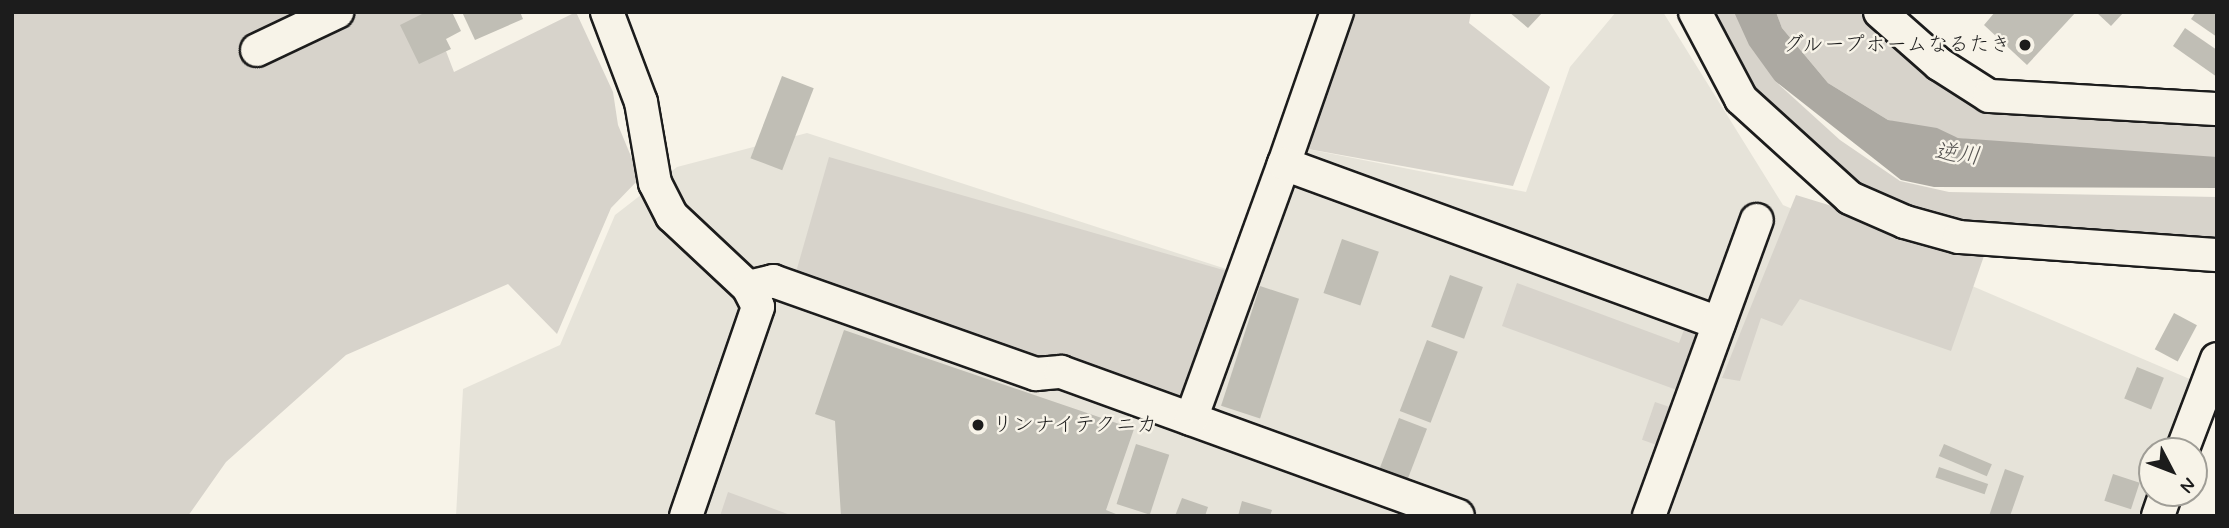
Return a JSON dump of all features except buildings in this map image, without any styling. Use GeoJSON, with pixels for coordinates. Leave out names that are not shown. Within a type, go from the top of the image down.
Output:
{"type":"FeatureCollection","features":[{"type":"Feature","properties":{"kind":"street"},"geometry":{"type":"LineString","coordinates":[[257,50],[337,12]]}},
{"type":"Feature","properties":{"kind":"street"},"geometry":{"type":"LineString","coordinates":[[607,12],[641,102],[655,183],[672,216],[748,287],[758,307],[686,516]]}},
{"type":"Feature","properties":{"kind":"street"},"geometry":{"type":"LineString","coordinates":[[1191,419],[1336,12]]}},
{"type":"Feature","properties":{"kind":"street"},"geometry":{"type":"LineString","coordinates":[[1695,12],[1741,99],[1850,198],[1905,222],[1959,237],[2217,255]]}},
{"type":"Feature","properties":{"kind":"street"},"geometry":{"type":"LineString","coordinates":[[1880,12],[1939,64],[1989,96],[2217,110]]}},
{"type":"Feature","properties":{"kind":"street"},"geometry":{"type":"LineString","coordinates":[[1284,164],[1719,323]]}},
{"type":"Feature","properties":{"kind":"street"},"geometry":{"type":"LineString","coordinates":[[1649,516],[1757,220]]}},
{"type":"Feature","properties":{"kind":"street"},"geometry":{"type":"LineString","coordinates":[[748,287],[773,281],[1036,374],[1061,372],[1458,516]]}},
{"type":"Feature","properties":{"kind":"street"},"geometry":{"type":"LineString","coordinates":[[2187,437],[2217,359]]}},
{"type":"Feature","properties":{"kind":"shaded area"},"geometry":{"type":"Polygon","coordinates":[[[12,12],[431,12],[454,72],[576,12],[613,92],[618,125],[640,178],[611,208],[557,334],[508,284],[346,355],[226,462],[188,516],[12,516],[12,12]]]}},
{"type":"Feature","properties":{"kind":"shaded area"},"geometry":{"type":"Polygon","coordinates":[[[1355,12],[1471,12],[1469,23],[1550,87],[1513,186],[1308,149],[1355,12]]]}},
{"type":"Feature","properties":{"kind":"shaded area"},"geometry":{"type":"Polygon","coordinates":[[[1616,12],[1663,12],[1783,205],[2192,380],[2171,437],[2138,437],[2138,507],[2147,507],[2144,516],[456,516],[463,389],[560,345],[615,215],[677,167],[807,133],[1254,278],[1302,148],[1526,192],[1570,67],[1616,12]]]}},
{"type":"Feature","properties":{"kind":"shaded area"},"geometry":{"type":"Polygon","coordinates":[[[1701,12],[1738,12],[1775,81],[1840,140],[1900,181],[1949,192],[2217,197],[2217,251],[1963,234],[1850,193],[1745,97],[1701,12]]]}},
{"type":"Feature","properties":{"kind":"shaded area"},"geometry":{"type":"Polygon","coordinates":[[[1776,12],[1870,12],[1984,101],[2217,114],[2217,171],[1958,138],[1888,120],[1828,83],[1782,28],[1776,12]]]}},
{"type":"Feature","properties":{"kind":"shaded area"},"geometry":{"type":"Polygon","coordinates":[[[829,157],[1226,271],[1187,406],[790,293],[829,157]]]}},
{"type":"Feature","properties":{"kind":"shaded area"},"geometry":{"type":"Polygon","coordinates":[[[1796,195],[1985,253],[1951,351],[1800,299],[1782,326],[1761,318],[1740,381],[1722,378],[1796,195]]]}},
{"type":"Feature","properties":{"kind":"shaded area"},"geometry":{"type":"Polygon","coordinates":[[[1517,283],[1679,343],[1688,319],[1703,344],[1685,393],[1502,326],[1517,283]]]}},
{"type":"Feature","properties":{"kind":"shaded area"},"geometry":{"type":"Polygon","coordinates":[[[1655,402],[1678,410],[1665,448],[1642,440],[1655,402]]]}},
{"type":"Feature","properties":{"kind":"shaded area"},"geometry":{"type":"Polygon","coordinates":[[[728,492],[793,516],[720,516],[728,492]]]}},
{"type":"Feature","properties":{"kind":"water","name":"逆川"},"geometry":{"type":"Polygon","coordinates":[[[1734,12],[1776,12],[1782,28],[1828,83],[1888,120],[1937,128],[1958,138],[2217,157],[2217,188],[1934,187],[1901,180],[1775,81],[1749,45],[1734,12]]]}},
{"type":"Feature","properties":{"kind":"place","name":"グループホームなるたき"},"geometry":{"type":"Point","coordinates":[2025,45]}},
{"type":"Feature","properties":{"kind":"place","name":"リンナイテクニカ"},"geometry":{"type":"Point","coordinates":[978,425]}}]}
